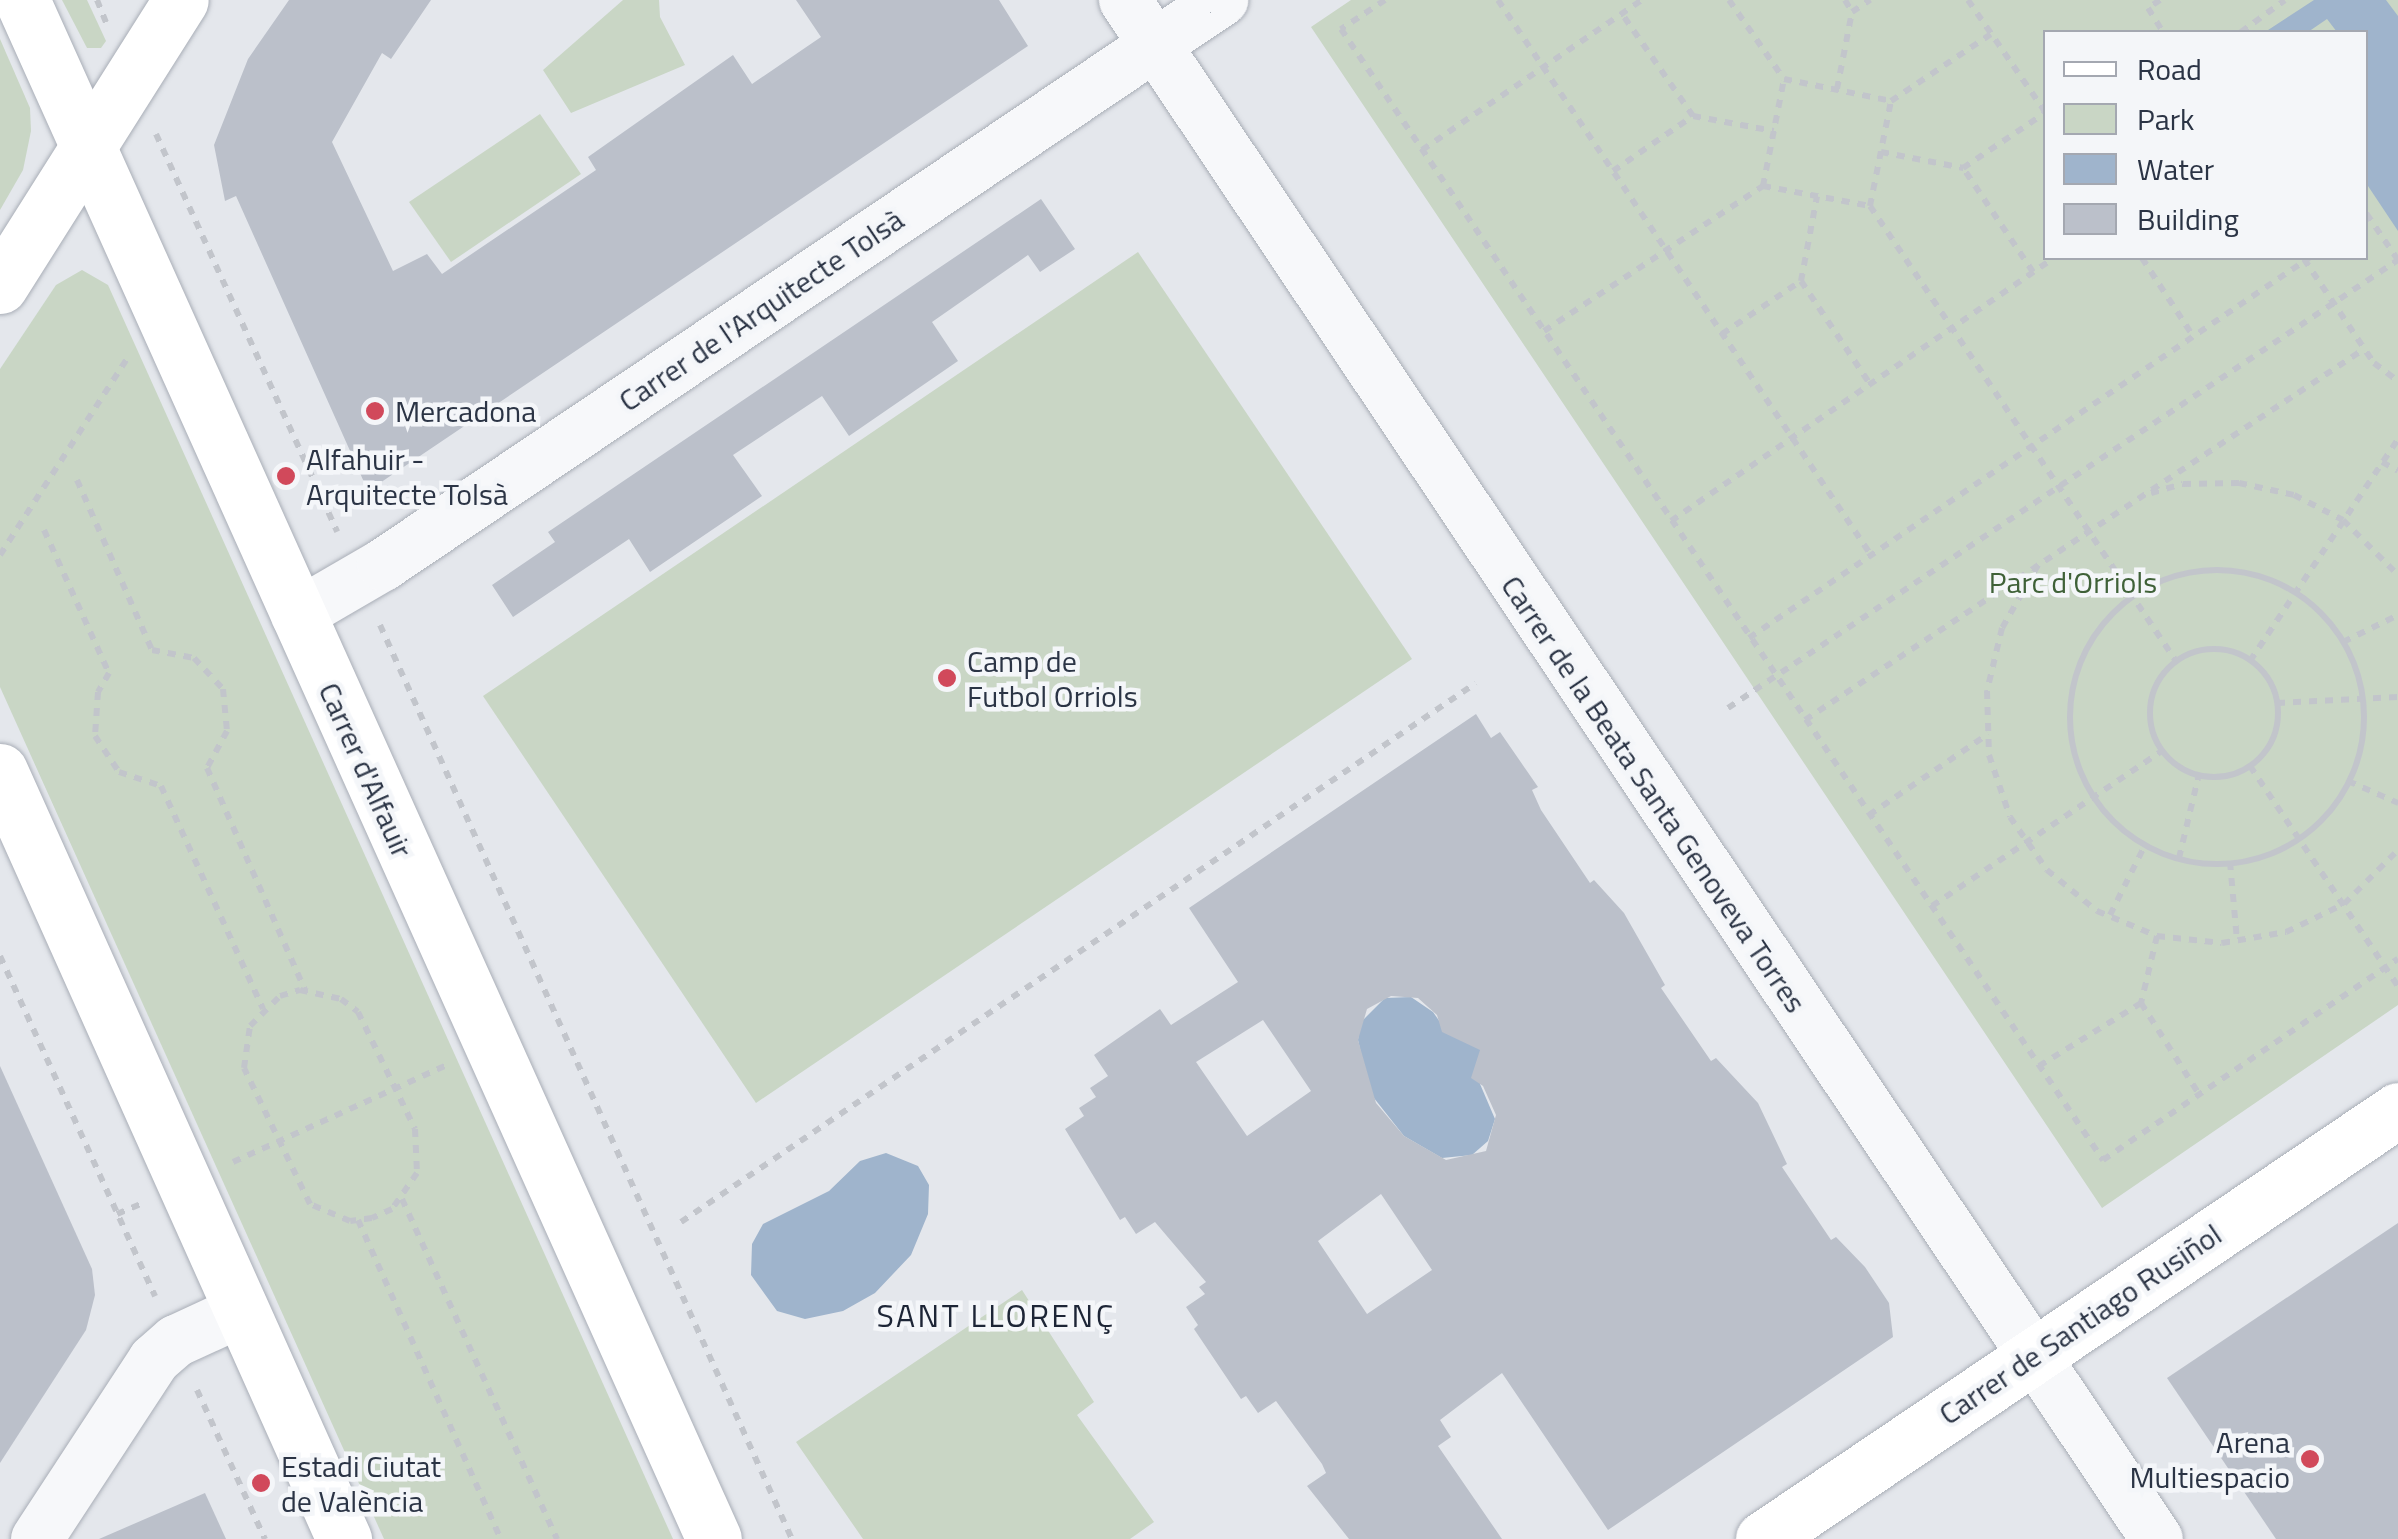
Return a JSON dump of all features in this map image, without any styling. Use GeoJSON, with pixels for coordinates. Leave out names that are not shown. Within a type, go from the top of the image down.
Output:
{"type":"FeatureCollection","features":[{"type":"Feature","properties":{"kind":"main road","name":"Carrer d'Alfauir"},"geometry":{"type":"LineString","coordinates":[[22,0],[714,1539]]}},
{"type":"Feature","properties":{"kind":"main road"},"geometry":{"type":"LineString","coordinates":[[0,286],[181,0]]}},
{"type":"Feature","properties":{"kind":"main road"},"geometry":{"type":"LineString","coordinates":[[0,770],[344,1539]]}},
{"type":"Feature","properties":{"kind":"main road","name":"Carrer de Santiago Rusiñol"},"geometry":{"type":"LineString","coordinates":[[1763,1539],[2398,1110]]}},
{"type":"Feature","properties":{"kind":"street","name":"Carrer de la Beata Santa Genoveva Torres"},"geometry":{"type":"LineString","coordinates":[[1125,0],[2158,1539]]}},
{"type":"Feature","properties":{"kind":"street","name":"Carrer de l'Arquitecte Tolsà"},"geometry":{"type":"LineString","coordinates":[[297,615],[383,564],[1222,0]]}},
{"type":"Feature","properties":{"kind":"street"},"geometry":{"type":"LineString","coordinates":[[37,1539],[154,1360],[176,1342],[241,1311]]}},
{"type":"Feature","properties":{"kind":"path"},"geometry":{"type":"LineString","coordinates":[[1384,0],[1341,29],[1774,678],[2103,1160],[2398,958]]}},
{"type":"Feature","properties":{"kind":"path"},"geometry":{"type":"LineString","coordinates":[[1498,0],[1872,555]]}},
{"type":"Feature","properties":{"kind":"path"},"geometry":{"type":"LineString","coordinates":[[1422,150],[1642,0]]}},
{"type":"Feature","properties":{"kind":"path"},"geometry":{"type":"LineString","coordinates":[[1730,0],[1784,79],[1891,100],[1991,34]]}},
{"type":"Feature","properties":{"kind":"path"},"geometry":{"type":"LineString","coordinates":[[1838,90],[1852,12],[1844,0]]}},
{"type":"Feature","properties":{"kind":"path"},"geometry":{"type":"LineString","coordinates":[[1852,12],[1870,0]]}},
{"type":"Feature","properties":{"kind":"path"},"geometry":{"type":"LineString","coordinates":[[1968,0],[2043,110]]}},
{"type":"Feature","properties":{"kind":"path"},"geometry":{"type":"LineString","coordinates":[[2160,0],[2148,8],[2162,30]]}},
{"type":"Feature","properties":{"kind":"path"},"geometry":{"type":"LineString","coordinates":[[2244,30],[2284,0]]}},
{"type":"Feature","properties":{"kind":"path"},"geometry":{"type":"LineString","coordinates":[[1622,14],[1693,116],[1774,132]]}},
{"type":"Feature","properties":{"kind":"path"},"geometry":{"type":"LineString","coordinates":[[1763,186],[1784,79]]}},
{"type":"Feature","properties":{"kind":"path"},"geometry":{"type":"LineString","coordinates":[[1870,206],[1891,100]]}},
{"type":"Feature","properties":{"kind":"path"},"geometry":{"type":"LineString","coordinates":[[1881,152],[1963,168],[2043,114]]}},
{"type":"Feature","properties":{"kind":"path"},"geometry":{"type":"LineString","coordinates":[[1613,171],[1693,116]]}},
{"type":"Feature","properties":{"kind":"path"},"geometry":{"type":"LineString","coordinates":[[156,134],[344,548]]}},
{"type":"Feature","properties":{"kind":"path"},"geometry":{"type":"LineString","coordinates":[[1963,168],[2033,272]]}},
{"type":"Feature","properties":{"kind":"path"},"geometry":{"type":"LineString","coordinates":[[1544,331],[1763,186],[1870,206],[2176,661]]}},
{"type":"Feature","properties":{"kind":"path"},"geometry":{"type":"LineString","coordinates":[[1816,196],[1801,281],[1870,384]]}},
{"type":"Feature","properties":{"kind":"path"},"geometry":{"type":"LineString","coordinates":[[1728,708],[2398,260],[2368,220]]}},
{"type":"Feature","properties":{"kind":"path"},"geometry":{"type":"LineString","coordinates":[[1671,522],[2050,260]]}},
{"type":"Feature","properties":{"kind":"path"},"geometry":{"type":"LineString","coordinates":[[2143,260],[2193,336]]}},
{"type":"Feature","properties":{"kind":"path"},"geometry":{"type":"LineString","coordinates":[[1749,638],[2303,260]]}},
{"type":"Feature","properties":{"kind":"path"},"geometry":{"type":"LineString","coordinates":[[2307,260],[2364,348],[2398,381]]}},
{"type":"Feature","properties":{"kind":"path"},"geometry":{"type":"LineString","coordinates":[[1722,334],[1801,281]]}},
{"type":"Feature","properties":{"kind":"path"},"geometry":{"type":"LineString","coordinates":[[0,555],[162,306]]}},
{"type":"Feature","properties":{"kind":"path"},"geometry":{"type":"LineString","coordinates":[[1806,720],[2364,348]]}},
{"type":"Feature","properties":{"kind":"path"},"geometry":{"type":"LineString","coordinates":[[2250,660],[2398,439]]}},
{"type":"Feature","properties":{"kind":"path"},"geometry":{"type":"LineString","coordinates":[[2382,462],[2398,471]]}},
{"type":"Feature","properties":{"kind":"path"},"geometry":{"type":"LineString","coordinates":[[77,480],[152,650],[194,658],[222,689],[227,732],[207,768],[305,990]]}},
{"type":"Feature","properties":{"kind":"path"},"geometry":{"type":"LineString","coordinates":[[2145,495],[2183,484],[2239,483],[2294,495],[2344,520],[2398,575]]}},
{"type":"Feature","properties":{"kind":"path"},"geometry":{"type":"LineString","coordinates":[[44,530],[110,673],[98,692],[95,736],[119,772],[161,786],[262,1009]]}},
{"type":"Feature","properties":{"kind":"path"},"geometry":{"type":"LineString","coordinates":[[2038,565],[2002,628],[1986,691],[1988,734],[2010,817],[2047,870],[2110,916],[2158,936],[2237,941],[2286,932],[2344,904],[2398,850]]}},
{"type":"Feature","properties":{"kind":"path"},"geometry":{"type":"LineString","coordinates":[[2218,568],[2265,576],[2296,592],[2343,642],[2362,699],[2364,720],[2348,781],[2335,806],[2301,839],[2255,860],[2179,858],[2145,845],[2113,822],[2094,795],[2070,730],[2074,680],[2096,633],[2132,596],[2172,575],[2218,568]]}},
{"type":"Feature","properties":{"kind":"path"},"geometry":{"type":"LineString","coordinates":[[2343,642],[2398,616]]}},
{"type":"Feature","properties":{"kind":"path"},"geometry":{"type":"LineString","coordinates":[[378,622],[792,1539]]}},
{"type":"Feature","properties":{"kind":"path"},"geometry":{"type":"LineString","coordinates":[[2213,649],[2250,660],[2277,704],[2272,738],[2250,766],[2230,775],[2198,774],[2162,750],[2150,719],[2152,697],[2176,661],[2213,649]]}},
{"type":"Feature","properties":{"kind":"path"},"geometry":{"type":"LineString","coordinates":[[681,1222],[1476,683]]}},
{"type":"Feature","properties":{"kind":"path"},"geometry":{"type":"LineString","coordinates":[[2277,704],[2398,697]]}},
{"type":"Feature","properties":{"kind":"path"},"geometry":{"type":"LineString","coordinates":[[1868,814],[1988,734]]}},
{"type":"Feature","properties":{"kind":"path"},"geometry":{"type":"LineString","coordinates":[[1931,906],[2162,750]]}},
{"type":"Feature","properties":{"kind":"path"},"geometry":{"type":"LineString","coordinates":[[2250,766],[2398,986]]}},
{"type":"Feature","properties":{"kind":"path"},"geometry":{"type":"LineString","coordinates":[[2179,858],[2198,774]]}},
{"type":"Feature","properties":{"kind":"path"},"geometry":{"type":"LineString","coordinates":[[2348,781],[2398,803]]}},
{"type":"Feature","properties":{"kind":"path"},"geometry":{"type":"LineString","coordinates":[[2110,916],[2145,845]]}},
{"type":"Feature","properties":{"kind":"path"},"geometry":{"type":"LineString","coordinates":[[2230,862],[2237,941]]}},
{"type":"Feature","properties":{"kind":"path"},"geometry":{"type":"LineString","coordinates":[[2039,1066],[2140,1002],[2158,936]]}},
{"type":"Feature","properties":{"kind":"path"},"geometry":{"type":"LineString","coordinates":[[0,956],[164,1314]]}},
{"type":"Feature","properties":{"kind":"path"},"geometry":{"type":"LineString","coordinates":[[305,990],[341,999],[358,1012],[396,1088],[419,1151],[417,1173],[402,1199],[358,1220],[328,1216],[310,1204],[276,1142],[244,1068],[246,1036],[262,1009],[305,990]]}},
{"type":"Feature","properties":{"kind":"path"},"geometry":{"type":"LineString","coordinates":[[2140,1002],[2199,1094]]}},
{"type":"Feature","properties":{"kind":"path"},"geometry":{"type":"LineString","coordinates":[[225,1166],[454,1062]]}},
{"type":"Feature","properties":{"kind":"path"},"geometry":{"type":"LineString","coordinates":[[402,1199],[557,1539]]}},
{"type":"Feature","properties":{"kind":"path"},"geometry":{"type":"LineString","coordinates":[[358,1220],[501,1539]]}},
{"type":"Feature","properties":{"kind":"path"},"geometry":{"type":"LineString","coordinates":[[196,1386],[264,1539]]}},
{"type":"Feature","properties":{"kind":"green space"},"geometry":{"type":"Polygon","coordinates":[[[62,0],[87,0],[106,41],[101,48],[87,48],[62,0]]]}},
{"type":"Feature","properties":{"kind":"green space"},"geometry":{"type":"Polygon","coordinates":[[[623,0],[659,0],[660,17],[685,65],[571,113],[543,70],[623,0]]]}},
{"type":"Feature","properties":{"kind":"green space","name":"Parc d'Orriols"},"geometry":{"type":"Polygon","coordinates":[[[1351,0],[2398,0],[2398,1005],[2102,1208],[1311,27],[1351,0]]]}},
{"type":"Feature","properties":{"kind":"green space"},"geometry":{"type":"Polygon","coordinates":[[[0,39],[30,108],[31,131],[23,170],[0,210],[0,39]]]}},
{"type":"Feature","properties":{"kind":"green space"},"geometry":{"type":"Polygon","coordinates":[[[540,114],[581,174],[451,262],[409,202],[540,114]]]}},
{"type":"Feature","properties":{"kind":"green space","name":"Camp de Futbol Orriols"},"geometry":{"type":"Polygon","coordinates":[[[1138,252],[1412,659],[756,1103],[483,696],[1138,252]]]}},
{"type":"Feature","properties":{"kind":"green space"},"geometry":{"type":"Polygon","coordinates":[[[82,270],[108,285],[673,1539],[384,1539],[0,687],[0,369],[56,285],[82,270]]]}},
{"type":"Feature","properties":{"kind":"green space"},"geometry":{"type":"Polygon","coordinates":[[[1022,1290],[1094,1402],[1077,1415],[1154,1522],[1130,1539],[863,1539],[796,1442],[1022,1290]]]}},
{"type":"Feature","properties":{"kind":"water"},"geometry":{"type":"Polygon","coordinates":[[[2314,0],[2386,0],[2398,16],[2398,231],[2368,186],[2368,30],[2335,30],[2327,19],[2311,30],[2268,30],[2314,0]]]}},
{"type":"Feature","properties":{"kind":"water"},"geometry":{"type":"Polygon","coordinates":[[[1411,997],[1433,1012],[1449,1035],[1486,1019],[1480,1084],[1495,1119],[1488,1141],[1472,1155],[1442,1158],[1404,1136],[1370,1093],[1358,1040],[1360,1023],[1385,998],[1411,997]]]}},
{"type":"Feature","properties":{"kind":"water"},"geometry":{"type":"Polygon","coordinates":[[[886,1153],[918,1166],[929,1185],[928,1214],[911,1255],[875,1293],[843,1311],[805,1319],[777,1311],[751,1275],[752,1244],[763,1224],[829,1191],[860,1161],[886,1153]]]}},
{"type":"Feature","properties":{"kind":"building"},"geometry":{"type":"Polygon","coordinates":[[[289,0],[431,0],[391,59],[382,53],[332,142],[393,271],[427,254],[442,274],[596,170],[588,157],[733,55],[752,84],[821,37],[796,0],[999,0],[1028,46],[368,491],[236,196],[225,201],[214,145],[248,59],[289,0]]]}},
{"type":"Feature","properties":{"kind":"building"},"geometry":{"type":"Polygon","coordinates":[[[1041,199],[1075,249],[1040,272],[1028,255],[932,322],[958,361],[849,436],[822,396],[733,455],[762,496],[650,572],[629,539],[513,617],[492,585],[555,542],[548,532],[1041,199]]]}},
{"type":"Feature","properties":{"kind":"building"},"geometry":{"type":"Polygon","coordinates":[[[1476,714],[1491,738],[1500,732],[1538,787],[1532,790],[1541,810],[1590,883],[1594,880],[1624,913],[1665,985],[1661,988],[1711,1061],[1716,1058],[1758,1103],[1787,1164],[1782,1167],[1831,1240],[1836,1237],[1865,1267],[1889,1303],[1893,1337],[1608,1530],[1502,1373],[1440,1420],[1451,1437],[1438,1446],[1502,1539],[1349,1539],[1307,1486],[1326,1473],[1276,1401],[1258,1413],[1246,1396],[1241,1399],[1194,1329],[1198,1325],[1186,1307],[1205,1294],[1199,1287],[1206,1282],[1155,1222],[1136,1234],[1125,1217],[1120,1220],[1065,1129],[1084,1116],[1079,1108],[1096,1097],[1090,1088],[1108,1076],[1094,1055],[1160,1009],[1171,1025],[1238,982],[1189,908],[1476,714]],[[1391,996],[1367,1009],[1358,1040],[1376,1103],[1404,1136],[1446,1160],[1486,1151],[1496,1115],[1483,1086],[1471,1078],[1480,1050],[1442,1032],[1437,1015],[1418,998],[1391,996]],[[1263,1020],[1196,1062],[1247,1136],[1311,1091],[1263,1020]],[[1381,1194],[1318,1241],[1367,1314],[1432,1270],[1381,1194]]]}},
{"type":"Feature","properties":{"kind":"building"},"geometry":{"type":"Polygon","coordinates":[[[0,1066],[92,1269],[95,1295],[86,1330],[0,1463],[0,1066]]]}},
{"type":"Feature","properties":{"kind":"building","name":"Arena Multiespacio"},"geometry":{"type":"Polygon","coordinates":[[[2398,1223],[2398,1539],[2276,1539],[2167,1378],[2398,1223]]]}},
{"type":"Feature","properties":{"kind":"building"},"geometry":{"type":"Polygon","coordinates":[[[205,1493],[226,1539],[99,1539],[205,1493]]]}},
{"type":"Feature","properties":{"kind":"place","name":"Mercadona"},"geometry":{"type":"Point","coordinates":[375,411]}},
{"type":"Feature","properties":{"kind":"place","name":"Alfahuir - Arquitecte Tolsà"},"geometry":{"type":"Point","coordinates":[286,476]}},
{"type":"Feature","properties":{"kind":"place","name":"Camp de Futbol Orriols"},"geometry":{"type":"Point","coordinates":[947,678]}},
{"type":"Feature","properties":{"kind":"place","name":"Arena Multiespacio"},"geometry":{"type":"Point","coordinates":[2310,1459]}},
{"type":"Feature","properties":{"kind":"place","name":"Estadi Ciutat de València"},"geometry":{"type":"Point","coordinates":[261,1483]}},
{"type":"Feature","properties":{"kind":"district","name":"SANT LLORENÇ"},"geometry":{"type":"Point","coordinates":[996,1315]}}]}
